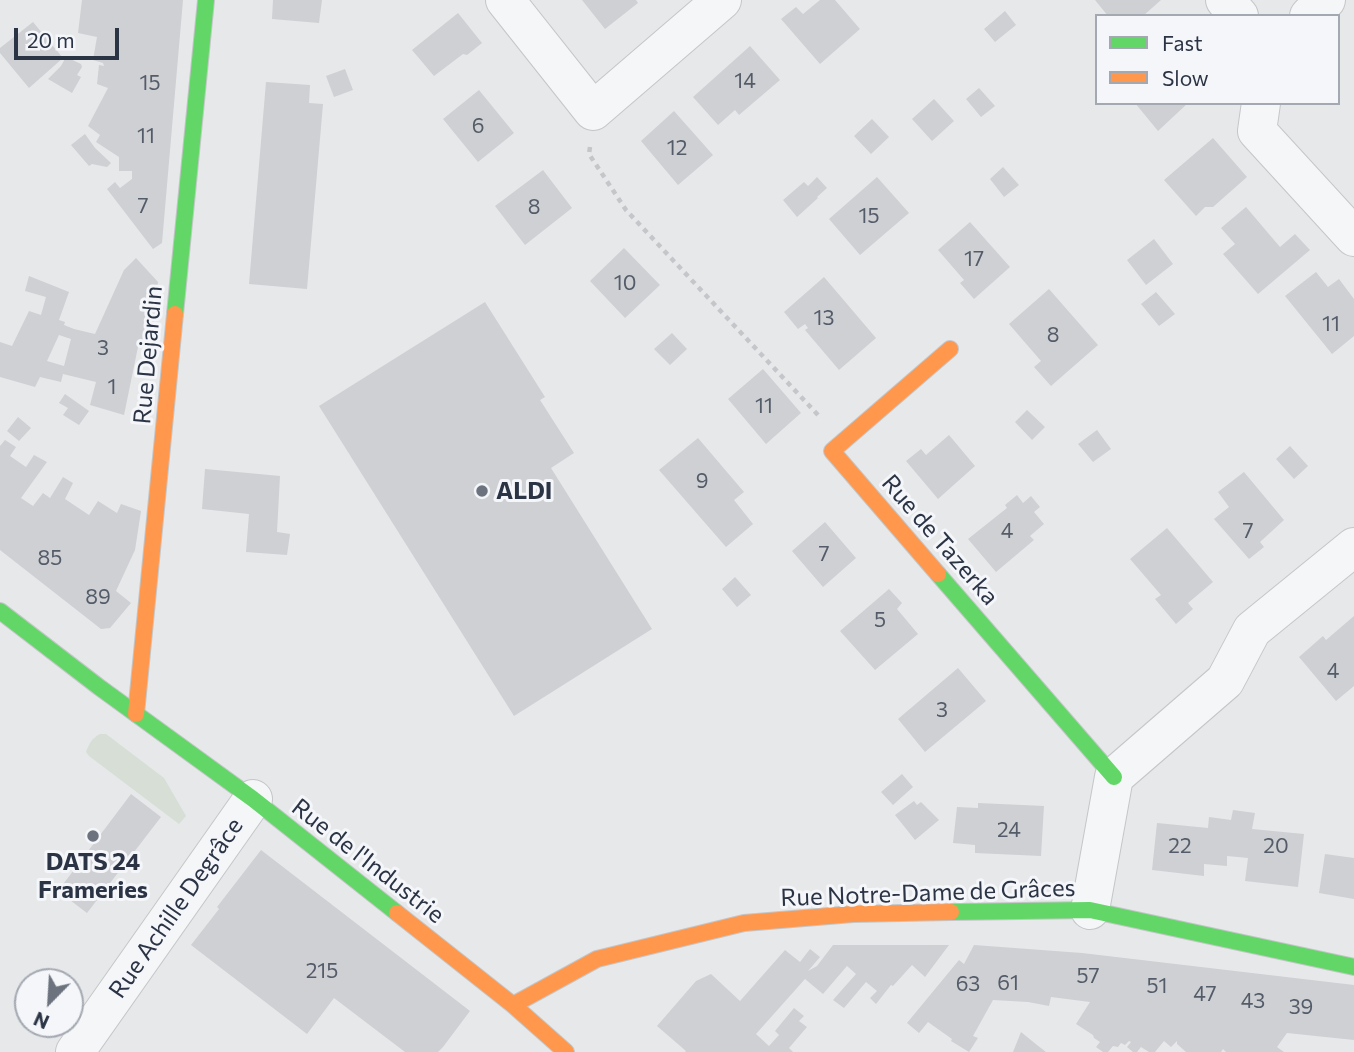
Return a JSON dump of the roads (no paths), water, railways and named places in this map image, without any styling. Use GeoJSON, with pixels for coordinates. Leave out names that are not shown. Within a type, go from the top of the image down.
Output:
{"type":"FeatureCollection","features":[{"type":"Feature","properties":{"kind":"street","name":"Rue Dejardin"},"geometry":{"type":"LineString","coordinates":[[136,714],[206,0]]}},
{"type":"Feature","properties":{"kind":"street"},"geometry":{"type":"LineString","coordinates":[[505,0],[593,111],[722,0]]}},
{"type":"Feature","properties":{"kind":"street"},"geometry":{"type":"LineString","coordinates":[[1225,0],[1237,14]]}},
{"type":"Feature","properties":{"kind":"street"},"geometry":{"type":"LineString","coordinates":[[1311,14],[1326,0]]}},
{"type":"Feature","properties":{"kind":"street"},"geometry":{"type":"LineString","coordinates":[[1261,105],[1257,131],[1354,237]]}},
{"type":"Feature","properties":{"kind":"street","name":"Rue de Tazerka"},"geometry":{"type":"LineString","coordinates":[[950,349],[832,451],[1114,777]]}},
{"type":"Feature","properties":{"kind":"street"},"geometry":{"type":"LineString","coordinates":[[1090,910],[1114,777],[1225,681],[1252,630],[1354,547]]}},
{"type":"Feature","properties":{"kind":"street","name":"Rue de l'Industrie"},"geometry":{"type":"LineString","coordinates":[[0,611],[253,799],[513,1004],[566,1052]]}},
{"type":"Feature","properties":{"kind":"street","name":"Rue Achille Degrâce"},"geometry":{"type":"LineString","coordinates":[[75,1052],[253,799]]}},
{"type":"Feature","properties":{"kind":"street","name":"Rue Notre-Dame de Grâces"},"geometry":{"type":"LineString","coordinates":[[513,1004],[597,959],[744,923],[853,914],[1090,910],[1354,967]]}},
{"type":"Feature","properties":{"kind":"place","name":"ALDI"},"geometry":{"type":"Point","coordinates":[482,491]}},
{"type":"Feature","properties":{"kind":"place","name":"DATS 24 Frameries"},"geometry":{"type":"Point","coordinates":[93,836]}}]}
